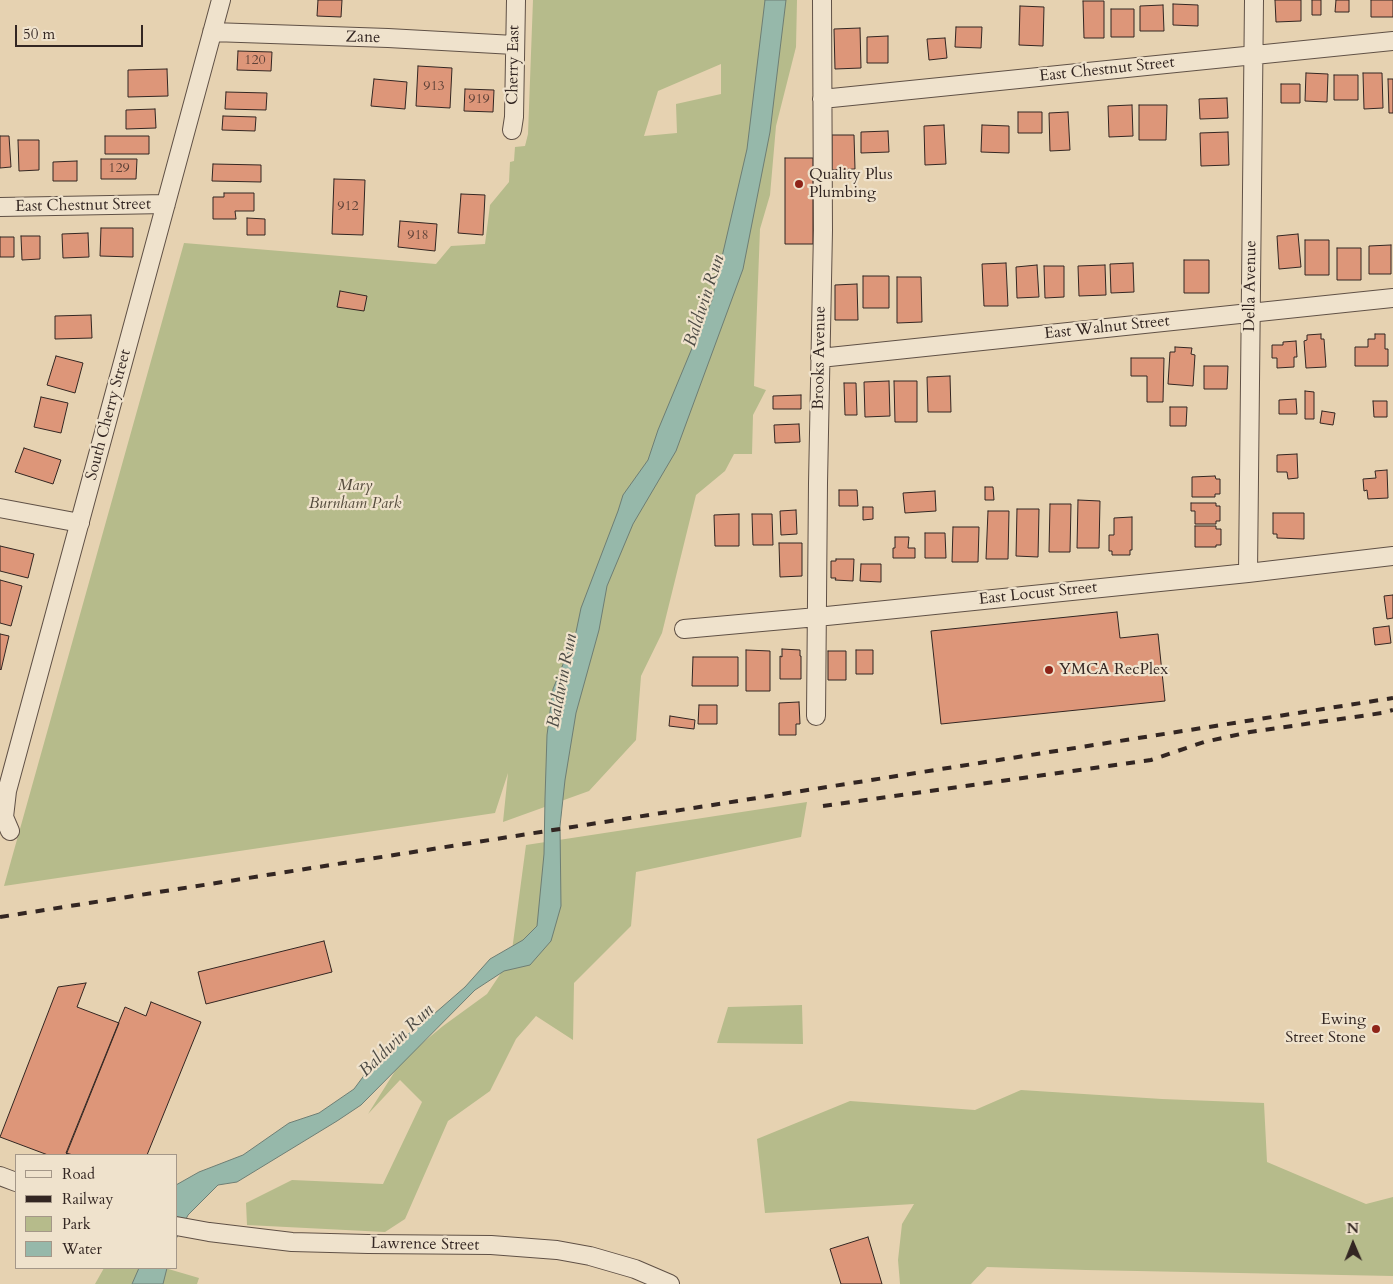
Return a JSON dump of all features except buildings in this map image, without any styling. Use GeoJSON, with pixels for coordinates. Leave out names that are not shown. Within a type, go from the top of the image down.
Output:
{"type":"FeatureCollection","features":[{"type":"Feature","properties":{"kind":"street","name":"South Cherry Street"},"geometry":{"type":"LineString","coordinates":[[10,831],[4,817],[3,791],[80,523],[221,0]]}},
{"type":"Feature","properties":{"kind":"street","name":"Cherry East"},"geometry":{"type":"LineString","coordinates":[[512,130],[514,117],[516,0]]}},
{"type":"Feature","properties":{"kind":"street","name":"Brooks Avenue"},"geometry":{"type":"LineString","coordinates":[[816,716],[823,230],[822,0]]}},
{"type":"Feature","properties":{"kind":"street","name":"Della Avenue"},"geometry":{"type":"LineString","coordinates":[[1248,573],[1254,0]]}},
{"type":"Feature","properties":{"kind":"street","name":"Zane"},"geometry":{"type":"LineString","coordinates":[[212,32],[388,38],[514,45]]}},
{"type":"Feature","properties":{"kind":"street","name":"East Chestnut Street"},"geometry":{"type":"LineString","coordinates":[[822,99],[1393,41]]}},
{"type":"Feature","properties":{"kind":"street","name":"East Chestnut Street"},"geometry":{"type":"LineString","coordinates":[[0,207],[166,204]]}},
{"type":"Feature","properties":{"kind":"street","name":"East Walnut Street"},"geometry":{"type":"LineString","coordinates":[[820,358],[1393,298]]}},
{"type":"Feature","properties":{"kind":"street"},"geometry":{"type":"LineString","coordinates":[[0,508],[80,523]]}},
{"type":"Feature","properties":{"kind":"street","name":"East Locust Street"},"geometry":{"type":"LineString","coordinates":[[684,629],[1248,573],[1393,556]]}},
{"type":"Feature","properties":{"kind":"street"},"geometry":{"type":"LineString","coordinates":[[0,1176],[15,1182]]}},
{"type":"Feature","properties":{"kind":"street","name":"Lawrence Street"},"geometry":{"type":"LineString","coordinates":[[178,1226],[292,1242],[385,1245],[491,1245],[558,1250],[598,1258],[635,1269],[670,1284]]}},
{"type":"Feature","properties":{"kind":"green space","name":"Mary Burnham Park"},"geometry":{"type":"Polygon","coordinates":[[[533,0],[797,0],[796,47],[776,126],[770,195],[760,229],[754,386],[766,390],[753,415],[752,454],[734,454],[725,471],[696,495],[662,633],[641,676],[636,740],[589,791],[503,822],[508,773],[495,813],[4,886],[184,243],[436,264],[451,246],[485,244],[490,205],[509,182],[510,162],[514,161],[515,147],[525,146],[528,134],[533,0]],[[721,64],[658,91],[644,136],[677,133],[676,104],[721,94],[721,64]]]}},
{"type":"Feature","properties":{"kind":"green space"},"geometry":{"type":"Polygon","coordinates":[[[807,802],[801,837],[636,872],[631,926],[574,983],[573,1040],[536,1016],[516,1039],[490,1091],[448,1121],[405,1219],[385,1232],[247,1225],[246,1203],[292,1180],[383,1184],[422,1102],[400,1080],[368,1114],[402,1060],[443,1026],[487,994],[511,958],[526,845],[807,802]]]}},
{"type":"Feature","properties":{"kind":"green space"},"geometry":{"type":"Polygon","coordinates":[[[802,1005],[803,1044],[717,1043],[728,1007],[802,1005]]]}},
{"type":"Feature","properties":{"kind":"green space"},"geometry":{"type":"Polygon","coordinates":[[[1021,1090],[1264,1103],[1267,1162],[1366,1204],[1393,1197],[1393,1276],[987,1267],[971,1284],[900,1284],[898,1260],[902,1224],[914,1204],[765,1213],[757,1139],[850,1101],[975,1110],[1021,1090]]]}},
{"type":"Feature","properties":{"kind":"green space"},"geometry":{"type":"Polygon","coordinates":[[[103,1269],[168,1269],[199,1278],[197,1284],[95,1284],[103,1269]]]}},
{"type":"Feature","properties":{"kind":"water","name":"Baldwin Run"},"geometry":{"type":"Polygon","coordinates":[[[765,0],[786,0],[770,132],[743,269],[676,451],[633,524],[607,586],[599,630],[576,713],[565,780],[560,826],[561,906],[551,941],[530,965],[504,971],[475,990],[361,1105],[237,1182],[218,1185],[188,1215],[178,1235],[178,1184],[199,1172],[243,1155],[289,1123],[319,1113],[354,1089],[377,1058],[434,1014],[465,987],[490,959],[523,940],[537,926],[544,854],[547,735],[553,689],[576,632],[581,608],[623,495],[648,460],[658,430],[712,300],[747,149],[765,0]]]}},
{"type":"Feature","properties":{"kind":"water"},"geometry":{"type":"Polygon","coordinates":[[[139,1269],[167,1269],[163,1284],[132,1284],[139,1269]]]}},
{"type":"Feature","properties":{"kind":"railway"},"geometry":{"type":"LineString","coordinates":[[0,917],[1393,698]]}},
{"type":"Feature","properties":{"kind":"railway"},"geometry":{"type":"LineString","coordinates":[[823,806],[1151,760],[1204,742],[1250,732],[1393,710]]}},
{"type":"Feature","properties":{"kind":"place","name":"Quality Plus Plumbing"},"geometry":{"type":"Point","coordinates":[799,184]}},
{"type":"Feature","properties":{"kind":"place","name":"YMCA RecPlex"},"geometry":{"type":"Point","coordinates":[1049,670]}},
{"type":"Feature","properties":{"kind":"place","name":"Ewing Street Stone"},"geometry":{"type":"Point","coordinates":[1376,1029]}}]}
